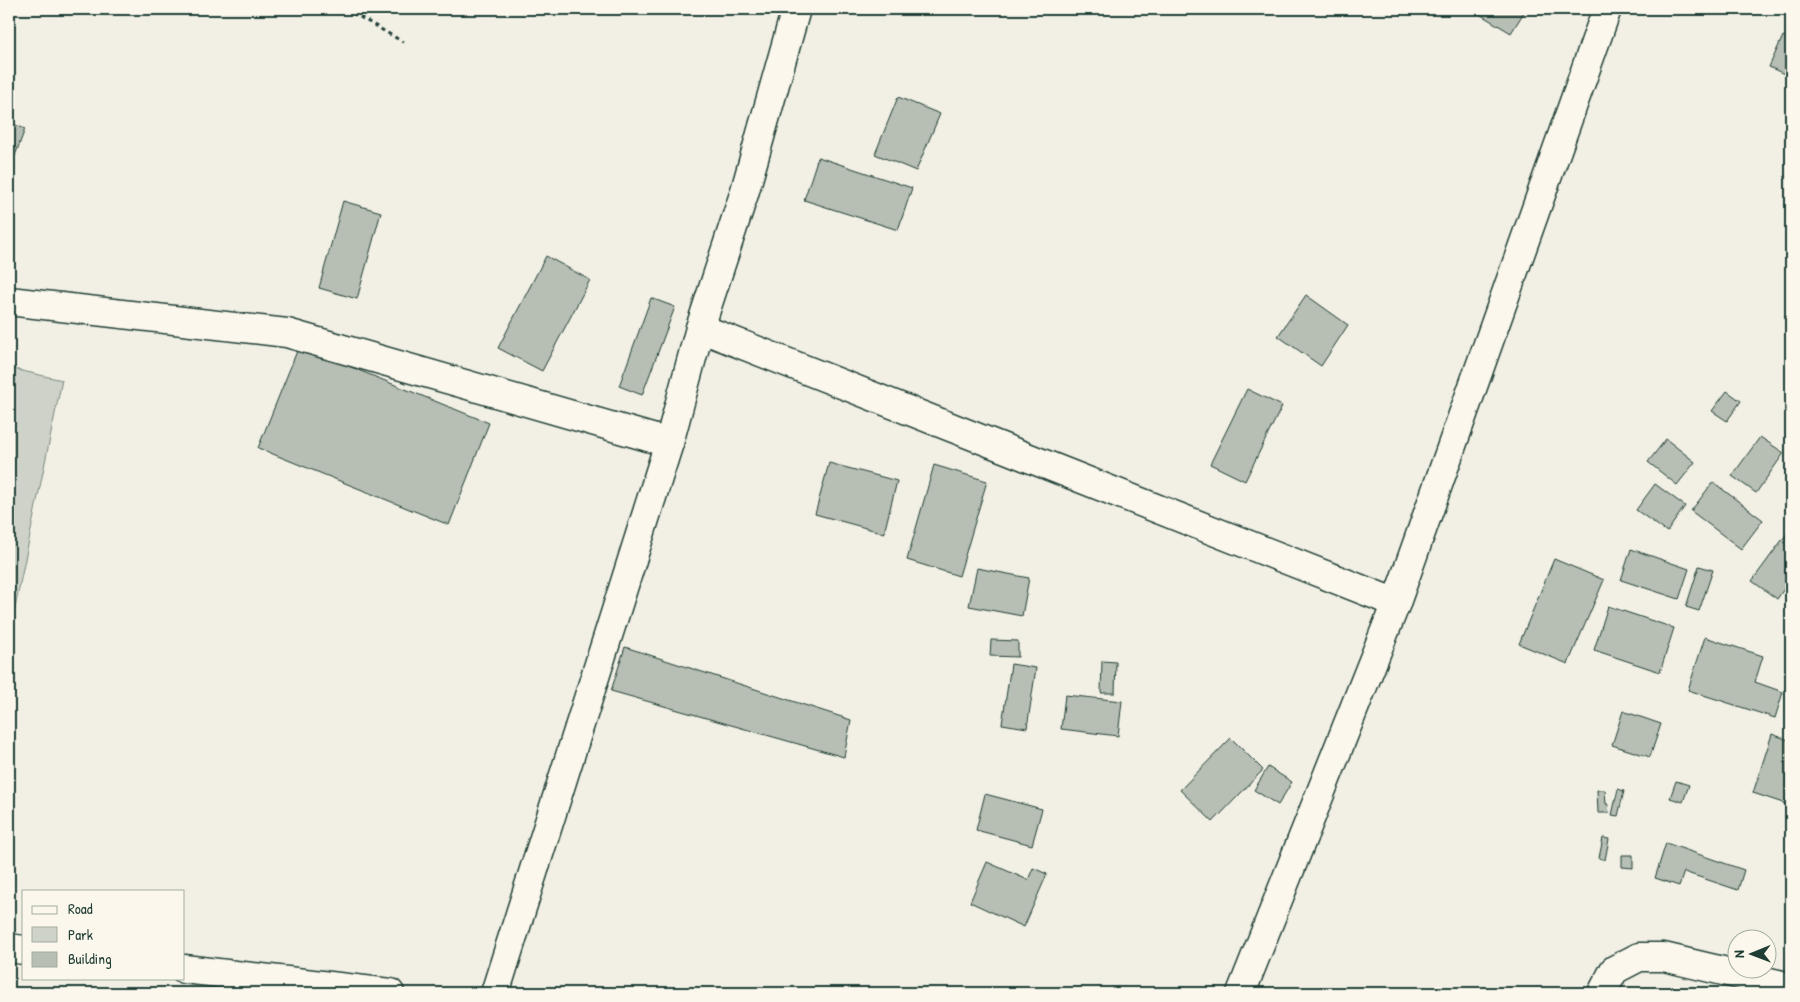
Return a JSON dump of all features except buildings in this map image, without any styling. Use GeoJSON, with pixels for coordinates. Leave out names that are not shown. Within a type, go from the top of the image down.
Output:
{"type":"FeatureCollection","features":[{"type":"Feature","properties":{"kind":"street"},"geometry":{"type":"LineString","coordinates":[[496,993],[669,442],[700,328],[744,194],[796,9]]}},
{"type":"Feature","properties":{"kind":"street"},"geometry":{"type":"LineString","coordinates":[[1240,993],[1396,604],[1607,9]]}},
{"type":"Feature","properties":{"kind":"street"},"geometry":{"type":"LineString","coordinates":[[9,301],[287,333],[669,442]]}},
{"type":"Feature","properties":{"kind":"street"},"geometry":{"type":"LineString","coordinates":[[700,328],[1396,604]]}},
{"type":"Feature","properties":{"kind":"street"},"geometry":{"type":"LineString","coordinates":[[9,948],[22,950]]}},
{"type":"Feature","properties":{"kind":"street"},"geometry":{"type":"LineString","coordinates":[[1602,993],[1614,970],[1639,957],[1664,957],[1791,987]]}},
{"type":"Feature","properties":{"kind":"street"},"geometry":{"type":"LineString","coordinates":[[185,969],[390,993]]}},
{"type":"Feature","properties":{"kind":"path"},"geometry":{"type":"LineString","coordinates":[[346,9],[403,42]]}},
{"type":"Feature","properties":{"kind":"green space"},"geometry":{"type":"Polygon","coordinates":[[[9,368],[62,380],[9,637],[9,368]]]}}]}
